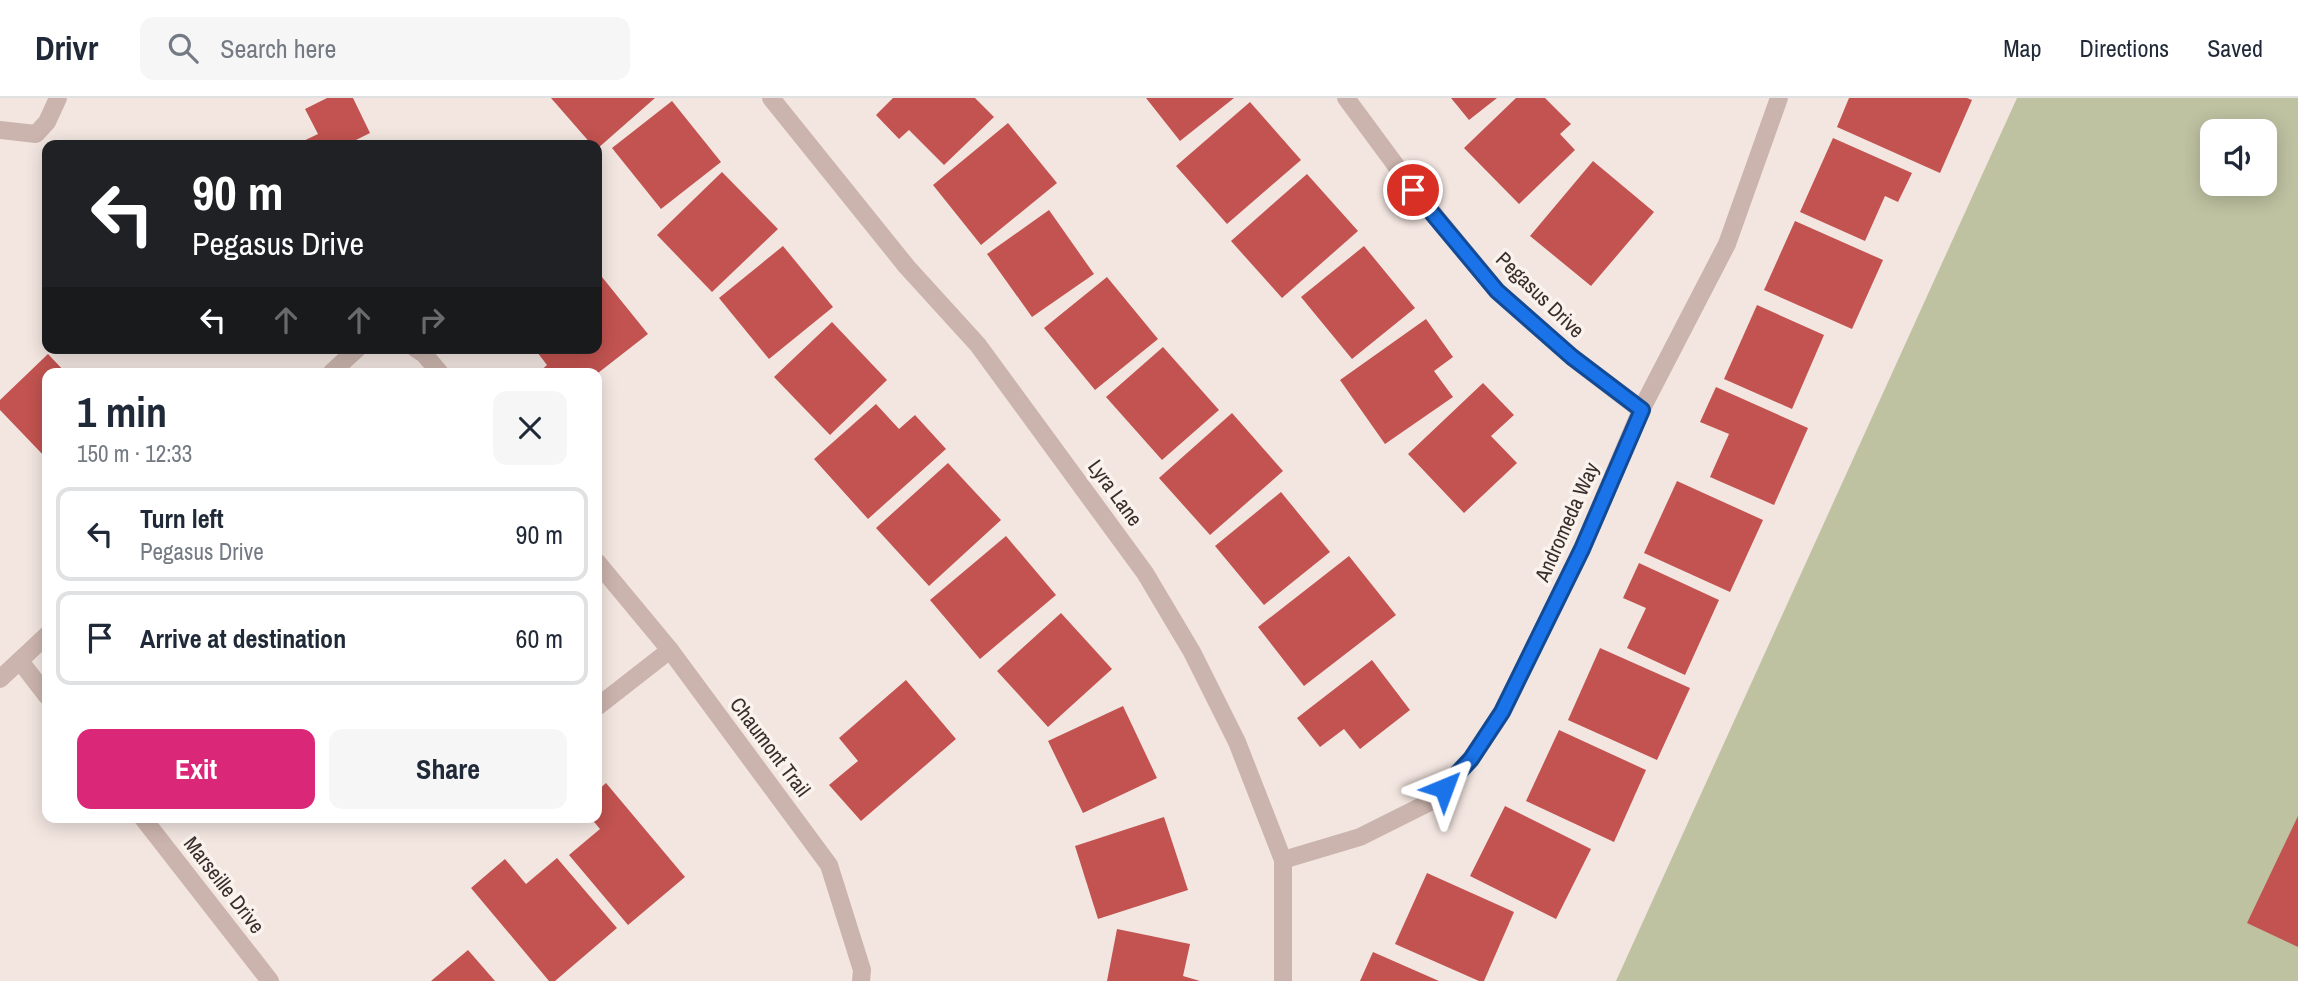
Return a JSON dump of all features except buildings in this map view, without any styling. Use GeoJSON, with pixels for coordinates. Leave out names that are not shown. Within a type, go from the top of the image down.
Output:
{"type":"FeatureCollection","features":[{"type":"Feature","properties":{"kind":"street"},"geometry":{"type":"LineString","coordinates":[[0,130],[36,134],[47,122],[58,98]]}},
{"type":"Feature","properties":{"kind":"street","name":"Lyra Lane"},"geometry":{"type":"LineString","coordinates":[[771,98],[907,267],[978,345],[1145,573],[1192,652],[1237,742],[1283,860],[1283,981]]}},
{"type":"Feature","properties":{"kind":"street","name":"Pegasus Drive"},"geometry":{"type":"LineString","coordinates":[[1346,98],[1413,190],[1497,291],[1572,357],[1642,410]]}},
{"type":"Feature","properties":{"kind":"street","name":"Andromeda Way"},"geometry":{"type":"LineString","coordinates":[[1283,860],[1360,837],[1430,802],[1471,759],[1502,712],[1582,549],[1642,410],[1727,244],[1779,98]]}},
{"type":"Feature","properties":{"kind":"street"},"geometry":{"type":"LineString","coordinates":[[336,368],[352,354]]}},
{"type":"Feature","properties":{"kind":"street"},"geometry":{"type":"LineString","coordinates":[[424,354],[436,368]]}},
{"type":"Feature","properties":{"kind":"street","name":"Chaumont Trail"},"geometry":{"type":"LineString","coordinates":[[602,568],[670,650],[829,865],[862,970],[861,981]]}},
{"type":"Feature","properties":{"kind":"street"},"geometry":{"type":"LineString","coordinates":[[0,679],[42,640]]}},
{"type":"Feature","properties":{"kind":"street"},"geometry":{"type":"LineString","coordinates":[[602,703],[670,650]]}},
{"type":"Feature","properties":{"kind":"street"},"geometry":{"type":"LineString","coordinates":[[20,661],[42,690]]}},
{"type":"Feature","properties":{"kind":"street","name":"Marseille Drive"},"geometry":{"type":"LineString","coordinates":[[147,823],[270,981]]}},
{"type":"Feature","properties":{"kind":"green space"},"geometry":{"type":"Polygon","coordinates":[[[2017,98],[2298,98],[2298,981],[1616,981],[2017,98]]]}},
{"type":"Feature","properties":{"kind":"route"},"geometry":{"type":"LineString","coordinates":[[1413,190],[1497,291],[1572,357],[1642,410],[1582,549],[1502,712],[1471,759],[1444,788]]}}]}
